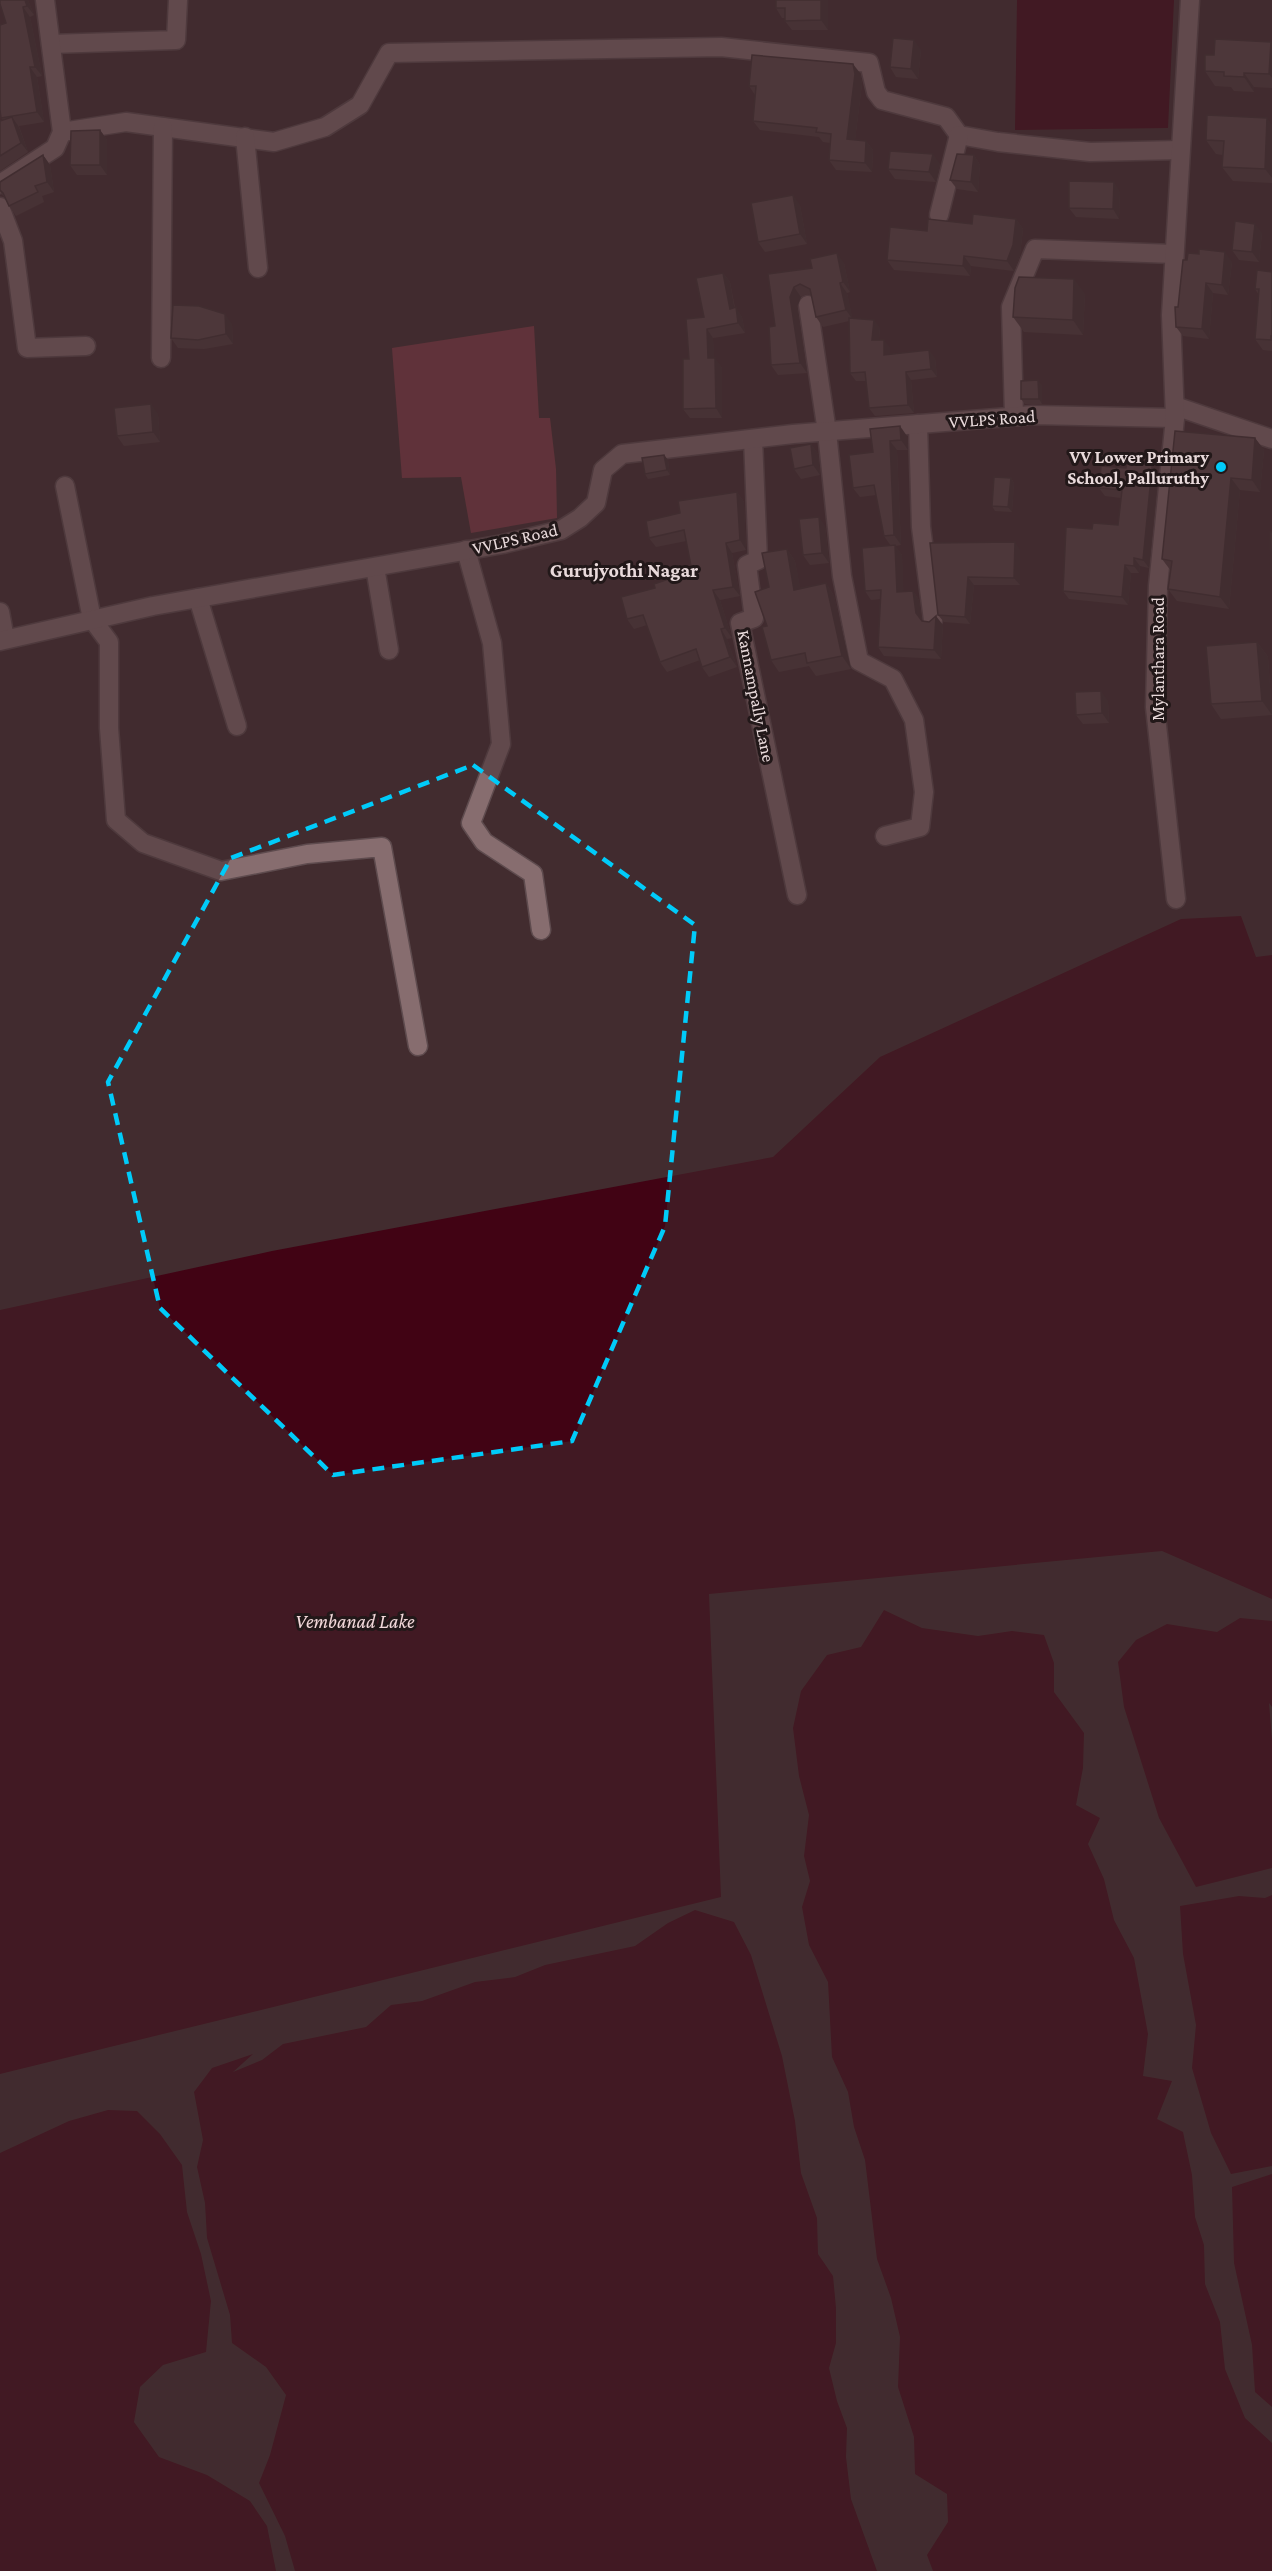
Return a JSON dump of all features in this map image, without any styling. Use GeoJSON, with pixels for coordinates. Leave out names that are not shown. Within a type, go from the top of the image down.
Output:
{"type":"FeatureCollection","features":[{"type":"Feature","properties":{"kind":"street"},"geometry":{"type":"LineString","coordinates":[[0,184],[55,148],[62,132],[45,0]]}},
{"type":"Feature","properties":{"kind":"street"},"geometry":{"type":"LineString","coordinates":[[51,44],[176,40],[178,0]]}},
{"type":"Feature","properties":{"kind":"street","name":"Mylanthara Road"},"geometry":{"type":"LineString","coordinates":[[1176,899],[1155,707],[1158,586],[1175,412],[1171,315],[1190,0]]}},
{"type":"Feature","properties":{"kind":"street"},"geometry":{"type":"LineString","coordinates":[[62,132],[126,122],[274,142],[325,127],[360,105],[389,53],[721,47],[869,63],[876,92],[882,100],[946,117],[959,135],[998,142],[1090,152],[1180,150]]}},
{"type":"Feature","properties":{"kind":"street"},"geometry":{"type":"LineString","coordinates":[[161,357],[163,127]]}},
{"type":"Feature","properties":{"kind":"street"},"geometry":{"type":"LineString","coordinates":[[939,215],[959,135]]}},
{"type":"Feature","properties":{"kind":"street"},"geometry":{"type":"LineString","coordinates":[[245,137],[258,268]]}},
{"type":"Feature","properties":{"kind":"street"},"geometry":{"type":"LineString","coordinates":[[0,207],[14,241],[27,348],[86,346]]}},
{"type":"Feature","properties":{"kind":"street"},"geometry":{"type":"LineString","coordinates":[[1014,417],[1011,307],[1035,249],[1174,254]]}},
{"type":"Feature","properties":{"kind":"street"},"geometry":{"type":"LineString","coordinates":[[808,304],[826,432],[842,576],[859,661],[893,679],[914,720],[916,730],[924,792],[920,827],[885,836]]}},
{"type":"Feature","properties":{"kind":"street","name":"VVLPS Road"},"geometry":{"type":"LineString","coordinates":[[2,640],[198,598],[466,550],[561,530],[580,518],[596,503],[603,470],[622,454],[826,432],[1033,415],[1175,412],[1272,439]]}},
{"type":"Feature","properties":{"kind":"street"},"geometry":{"type":"LineString","coordinates":[[918,424],[921,527],[933,620]]}},
{"type":"Feature","properties":{"kind":"street","name":"Kannampally Lane"},"geometry":{"type":"LineString","coordinates":[[753,439],[758,560],[747,565],[754,618],[740,622],[797,895]]}},
{"type":"Feature","properties":{"kind":"street"},"geometry":{"type":"LineString","coordinates":[[65,486],[92,619],[109,642],[109,728],[116,820],[143,843],[221,871],[307,854],[382,847],[418,1046]]}},
{"type":"Feature","properties":{"kind":"street"},"geometry":{"type":"LineString","coordinates":[[466,550],[492,643],[501,744],[471,823],[484,842],[533,874],[541,930]]}},
{"type":"Feature","properties":{"kind":"street"},"geometry":{"type":"LineString","coordinates":[[375,567],[389,650]]}},
{"type":"Feature","properties":{"kind":"street"},"geometry":{"type":"LineString","coordinates":[[198,598],[237,726]]}},
{"type":"Feature","properties":{"kind":"street"},"geometry":{"type":"LineString","coordinates":[[0,612],[2,640]]}},
{"type":"Feature","properties":{"kind":"highlighted area"},"geometry":{"type":"Polygon","coordinates":[[[473,765],[695,925],[665,1226],[572,1441],[333,1475],[160,1308],[108,1082],[231,858],[473,765]]]}},
{"type":"Feature","properties":{"kind":"shaded area"},"geometry":{"type":"Polygon","coordinates":[[[534,326],[539,418],[550,418],[556,469],[557,518],[471,533],[461,477],[402,478],[392,348],[534,326]]]}},
{"type":"Feature","properties":{"kind":"water"},"geometry":{"type":"Polygon","coordinates":[[[1017,0],[1174,0],[1168,128],[1015,130],[1017,0]]]}},
{"type":"Feature","properties":{"kind":"water","name":"Vembanad Lake"},"geometry":{"type":"Polygon","coordinates":[[[1241,916],[1256,957],[1272,955],[1272,1599],[1162,1551],[709,1594],[721,1897],[0,2074],[0,1310],[272,1251],[773,1157],[880,1057],[1181,919],[1241,916]]]}},
{"type":"Feature","properties":{"kind":"water"},"geometry":{"type":"Polygon","coordinates":[[[884,1610],[922,1628],[978,1636],[1012,1631],[1044,1635],[1054,1663],[1054,1692],[1084,1733],[1083,1768],[1076,1805],[1100,1818],[1088,1844],[1104,1879],[1114,1920],[1134,1958],[1148,2034],[1143,2076],[1172,2081],[1157,2119],[1183,2132],[1192,2175],[1195,2217],[1204,2245],[1205,2284],[1220,2322],[1225,2369],[1245,2418],[1272,2443],[1272,2571],[933,2571],[927,2555],[948,2522],[947,2494],[915,2474],[914,2437],[898,2387],[900,2337],[891,2298],[877,2259],[865,2160],[854,2127],[848,2092],[832,2057],[828,1982],[809,1945],[802,1907],[810,1881],[804,1856],[809,1815],[799,1776],[793,1728],[801,1691],[827,1655],[861,1647],[884,1610]]]}},
{"type":"Feature","properties":{"kind":"water"},"geometry":{"type":"Polygon","coordinates":[[[1240,1618],[1272,1621],[1272,1707],[1269,1703],[1272,1740],[1272,1868],[1196,1887],[1159,1818],[1124,1707],[1118,1662],[1136,1640],[1167,1624],[1217,1632],[1240,1618]]]}},
{"type":"Feature","properties":{"kind":"water"},"geometry":{"type":"Polygon","coordinates":[[[1272,1895],[1272,2166],[1231,2174],[1211,2133],[1192,2068],[1196,2025],[1183,1954],[1180,1906],[1239,1896],[1265,1898],[1272,1895]]]}},
{"type":"Feature","properties":{"kind":"water"},"geometry":{"type":"Polygon","coordinates":[[[695,1910],[734,1922],[751,1955],[782,2056],[795,2121],[801,2173],[817,2218],[818,2254],[833,2276],[836,2343],[829,2368],[837,2401],[847,2428],[846,2457],[851,2499],[877,2571],[295,2571],[285,2536],[259,2483],[270,2455],[286,2395],[266,2367],[232,2343],[230,2315],[207,2238],[205,2203],[197,2167],[203,2140],[194,2092],[212,2068],[253,2054],[233,2072],[262,2060],[283,2044],[366,2027],[391,2005],[422,2001],[475,1982],[515,1977],[545,1965],[635,1946],[668,1923],[695,1910]]]}},
{"type":"Feature","properties":{"kind":"water"},"geometry":{"type":"Polygon","coordinates":[[[108,2110],[137,2111],[160,2134],[182,2165],[187,2212],[201,2254],[211,2301],[206,2352],[163,2365],[140,2387],[134,2422],[159,2457],[207,2475],[250,2501],[267,2526],[276,2571],[0,2571],[0,2153],[69,2121],[108,2110]]]}},
{"type":"Feature","properties":{"kind":"water"},"geometry":{"type":"Polygon","coordinates":[[[1272,2174],[1272,2407],[1255,2392],[1252,2345],[1234,2263],[1232,2187],[1272,2174]]]}},
{"type":"Feature","properties":{"kind":"building"},"geometry":{"type":"Polygon","coordinates":[[[0,0],[25,0],[27,6],[23,7],[35,67],[30,67],[37,112],[1,118],[0,25],[6,23],[0,0]]]}},
{"type":"Feature","properties":{"kind":"building"},"geometry":{"type":"Polygon","coordinates":[[[776,0],[821,0],[821,20],[785,21],[785,8],[776,8],[776,0]]]}},
{"type":"Feature","properties":{"kind":"building"},"geometry":{"type":"Polygon","coordinates":[[[893,38],[914,40],[911,69],[890,67],[893,38]]]}},
{"type":"Feature","properties":{"kind":"building"},"geometry":{"type":"Polygon","coordinates":[[[1215,39],[1271,42],[1269,74],[1244,73],[1244,77],[1224,76],[1224,72],[1205,71],[1205,55],[1214,55],[1215,39]]]}},
{"type":"Feature","properties":{"kind":"building"},"geometry":{"type":"Polygon","coordinates":[[[752,55],[853,64],[855,74],[847,139],[866,141],[865,163],[829,160],[831,134],[816,132],[817,128],[753,121],[756,86],[749,86],[752,55]]]}},
{"type":"Feature","properties":{"kind":"building"},"geometry":{"type":"Polygon","coordinates":[[[1207,115],[1267,118],[1265,169],[1222,167],[1224,141],[1206,140],[1207,115]]]}},
{"type":"Feature","properties":{"kind":"building"},"geometry":{"type":"Polygon","coordinates":[[[12,117],[21,143],[0,156],[0,121],[12,117]]]}},
{"type":"Feature","properties":{"kind":"building"},"geometry":{"type":"Polygon","coordinates":[[[100,130],[100,165],[70,165],[71,131],[100,130]]]}},
{"type":"Feature","properties":{"kind":"building"},"geometry":{"type":"Polygon","coordinates":[[[890,151],[933,154],[929,172],[888,169],[890,151]]]}},
{"type":"Feature","properties":{"kind":"building"},"geometry":{"type":"Polygon","coordinates":[[[957,154],[974,155],[971,182],[950,180],[957,154]]]}},
{"type":"Feature","properties":{"kind":"building"},"geometry":{"type":"Polygon","coordinates":[[[43,155],[47,182],[35,186],[38,192],[9,206],[0,190],[0,182],[43,155]]]}},
{"type":"Feature","properties":{"kind":"building"},"geometry":{"type":"Polygon","coordinates":[[[1069,181],[1114,182],[1113,209],[1069,208],[1069,181]]]}},
{"type":"Feature","properties":{"kind":"building"},"geometry":{"type":"Polygon","coordinates":[[[793,195],[800,234],[758,242],[751,203],[793,195]]]}},
{"type":"Feature","properties":{"kind":"building"},"geometry":{"type":"Polygon","coordinates":[[[973,214],[1016,219],[1013,245],[1007,261],[964,256],[963,266],[887,260],[890,227],[927,231],[928,219],[972,224],[973,214]]]}},
{"type":"Feature","properties":{"kind":"building"},"geometry":{"type":"Polygon","coordinates":[[[1235,221],[1255,224],[1252,252],[1232,250],[1235,221]]]}},
{"type":"Feature","properties":{"kind":"building"},"geometry":{"type":"Polygon","coordinates":[[[1199,249],[1225,252],[1222,285],[1206,283],[1202,329],[1176,327],[1175,307],[1178,307],[1183,260],[1187,260],[1188,253],[1199,254],[1199,249]]]}},
{"type":"Feature","properties":{"kind":"building"},"geometry":{"type":"Polygon","coordinates":[[[837,253],[846,310],[816,317],[810,289],[800,284],[794,287],[790,297],[800,363],[771,365],[769,327],[775,326],[768,274],[812,268],[810,259],[837,253]]]}},
{"type":"Feature","properties":{"kind":"building"},"geometry":{"type":"Polygon","coordinates":[[[1257,270],[1272,272],[1271,340],[1255,339],[1259,289],[1255,289],[1257,270]]]}},
{"type":"Feature","properties":{"kind":"building"},"geometry":{"type":"Polygon","coordinates":[[[723,273],[730,309],[736,307],[738,323],[707,329],[708,358],[715,358],[716,408],[683,409],[683,359],[689,359],[686,319],[704,317],[696,278],[723,273]]]}},
{"type":"Feature","properties":{"kind":"building"},"geometry":{"type":"Polygon","coordinates":[[[1019,277],[1074,279],[1073,320],[1013,317],[1015,288],[1019,277]]]}},
{"type":"Feature","properties":{"kind":"building"},"geometry":{"type":"Polygon","coordinates":[[[173,305],[199,306],[225,314],[226,334],[198,340],[171,338],[173,305]]]}},
{"type":"Feature","properties":{"kind":"building"},"geometry":{"type":"Polygon","coordinates":[[[849,318],[874,320],[872,340],[884,340],[884,355],[929,350],[931,369],[906,372],[908,405],[869,408],[865,372],[850,373],[849,318]]]}},
{"type":"Feature","properties":{"kind":"building"},"geometry":{"type":"Polygon","coordinates":[[[1038,380],[1039,399],[1021,399],[1021,381],[1038,380]]]}},
{"type":"Feature","properties":{"kind":"building"},"geometry":{"type":"Polygon","coordinates":[[[151,404],[153,432],[117,436],[114,408],[151,404]]]}},
{"type":"Feature","properties":{"kind":"building"},"geometry":{"type":"Polygon","coordinates":[[[900,426],[901,440],[890,441],[894,535],[884,536],[874,485],[853,488],[849,455],[873,452],[870,429],[900,426]]]}},
{"type":"Feature","properties":{"kind":"building"},"geometry":{"type":"Polygon","coordinates":[[[1175,431],[1255,438],[1252,480],[1231,478],[1220,597],[1168,589],[1172,561],[1162,559],[1175,431]]]}},
{"type":"Feature","properties":{"kind":"building"},"geometry":{"type":"Polygon","coordinates":[[[811,444],[813,465],[794,469],[790,448],[811,444]]]}},
{"type":"Feature","properties":{"kind":"building"},"geometry":{"type":"Polygon","coordinates":[[[1128,454],[1153,457],[1143,560],[1134,558],[1134,566],[1125,565],[1122,597],[1063,591],[1066,527],[1092,529],[1093,523],[1118,525],[1122,490],[1099,488],[1101,466],[1126,468],[1128,454]]]}},
{"type":"Feature","properties":{"kind":"building"},"geometry":{"type":"Polygon","coordinates":[[[664,455],[667,470],[645,474],[642,458],[664,455]]]}},
{"type":"Feature","properties":{"kind":"building"},"geometry":{"type":"Polygon","coordinates":[[[994,477],[1011,478],[1008,507],[992,506],[994,477]]]}},
{"type":"Feature","properties":{"kind":"building"},"geometry":{"type":"Polygon","coordinates":[[[737,492],[740,540],[726,543],[733,587],[713,590],[725,628],[721,629],[730,657],[702,667],[696,649],[660,662],[643,615],[627,619],[621,597],[655,588],[654,584],[692,571],[684,530],[649,538],[646,521],[680,513],[678,501],[737,492]]]}},
{"type":"Feature","properties":{"kind":"building"},"geometry":{"type":"Polygon","coordinates":[[[819,517],[822,553],[803,555],[799,519],[819,517]]]}},
{"type":"Feature","properties":{"kind":"building"},"geometry":{"type":"Polygon","coordinates":[[[1270,532],[1272,532],[1272,576],[1271,576],[1270,532]]]}},
{"type":"Feature","properties":{"kind":"building"},"geometry":{"type":"Polygon","coordinates":[[[1015,542],[1014,578],[968,577],[965,617],[938,615],[930,543],[1015,542]]]}},
{"type":"Feature","properties":{"kind":"building"},"geometry":{"type":"Polygon","coordinates":[[[895,545],[897,592],[913,591],[916,613],[922,621],[929,622],[936,616],[934,650],[878,647],[881,590],[865,591],[862,548],[895,545]]]}},
{"type":"Feature","properties":{"kind":"building"},"geometry":{"type":"Polygon","coordinates":[[[787,549],[794,590],[826,583],[842,656],[807,663],[805,653],[771,660],[762,627],[767,626],[755,592],[769,587],[762,553],[787,549]]]}},
{"type":"Feature","properties":{"kind":"building"},"geometry":{"type":"Polygon","coordinates":[[[1257,642],[1262,701],[1211,704],[1206,646],[1257,642]]]}},
{"type":"Feature","properties":{"kind":"building"},"geometry":{"type":"Polygon","coordinates":[[[1101,691],[1102,713],[1076,715],[1075,692],[1101,691]]]}},
{"type":"Feature","properties":{"kind":"place","name":"VV Lower Primary School, Palluruthy"},"geometry":{"type":"Point","coordinates":[1221,467]}},
{"type":"Feature","properties":{"kind":"district","name":"Gurujyothi Nagar"},"geometry":{"type":"Point","coordinates":[624,570]}}]}
